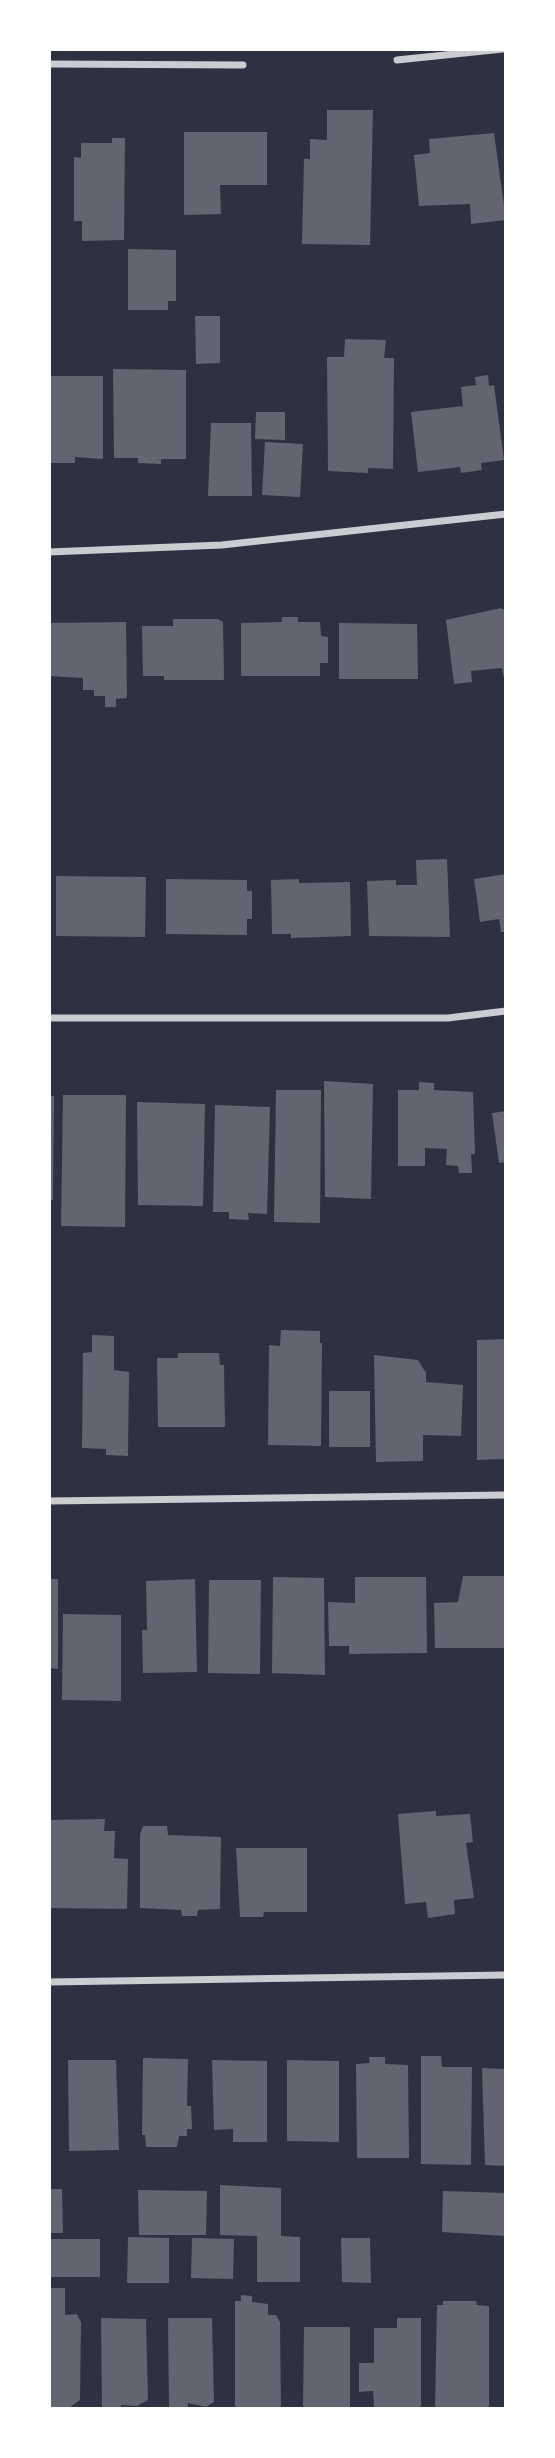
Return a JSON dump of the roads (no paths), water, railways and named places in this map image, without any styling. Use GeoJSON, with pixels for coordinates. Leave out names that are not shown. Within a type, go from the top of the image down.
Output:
{"type":"FeatureCollection","features":[{"type":"Feature","properties":{"kind":"street"},"geometry":{"type":"LineString","coordinates":[[397,60],[503,49]]}},
{"type":"Feature","properties":{"kind":"street"},"geometry":{"type":"LineString","coordinates":[[49,64],[243,65]]}},
{"type":"Feature","properties":{"kind":"street"},"geometry":{"type":"LineString","coordinates":[[49,552],[222,545],[506,514]]}},
{"type":"Feature","properties":{"kind":"street"},"geometry":{"type":"LineString","coordinates":[[49,1018],[448,1018],[506,1011]]}},
{"type":"Feature","properties":{"kind":"street"},"geometry":{"type":"LineString","coordinates":[[49,1501],[506,1495]]}},
{"type":"Feature","properties":{"kind":"street"},"geometry":{"type":"LineString","coordinates":[[49,1982],[506,1975]]}}]}
